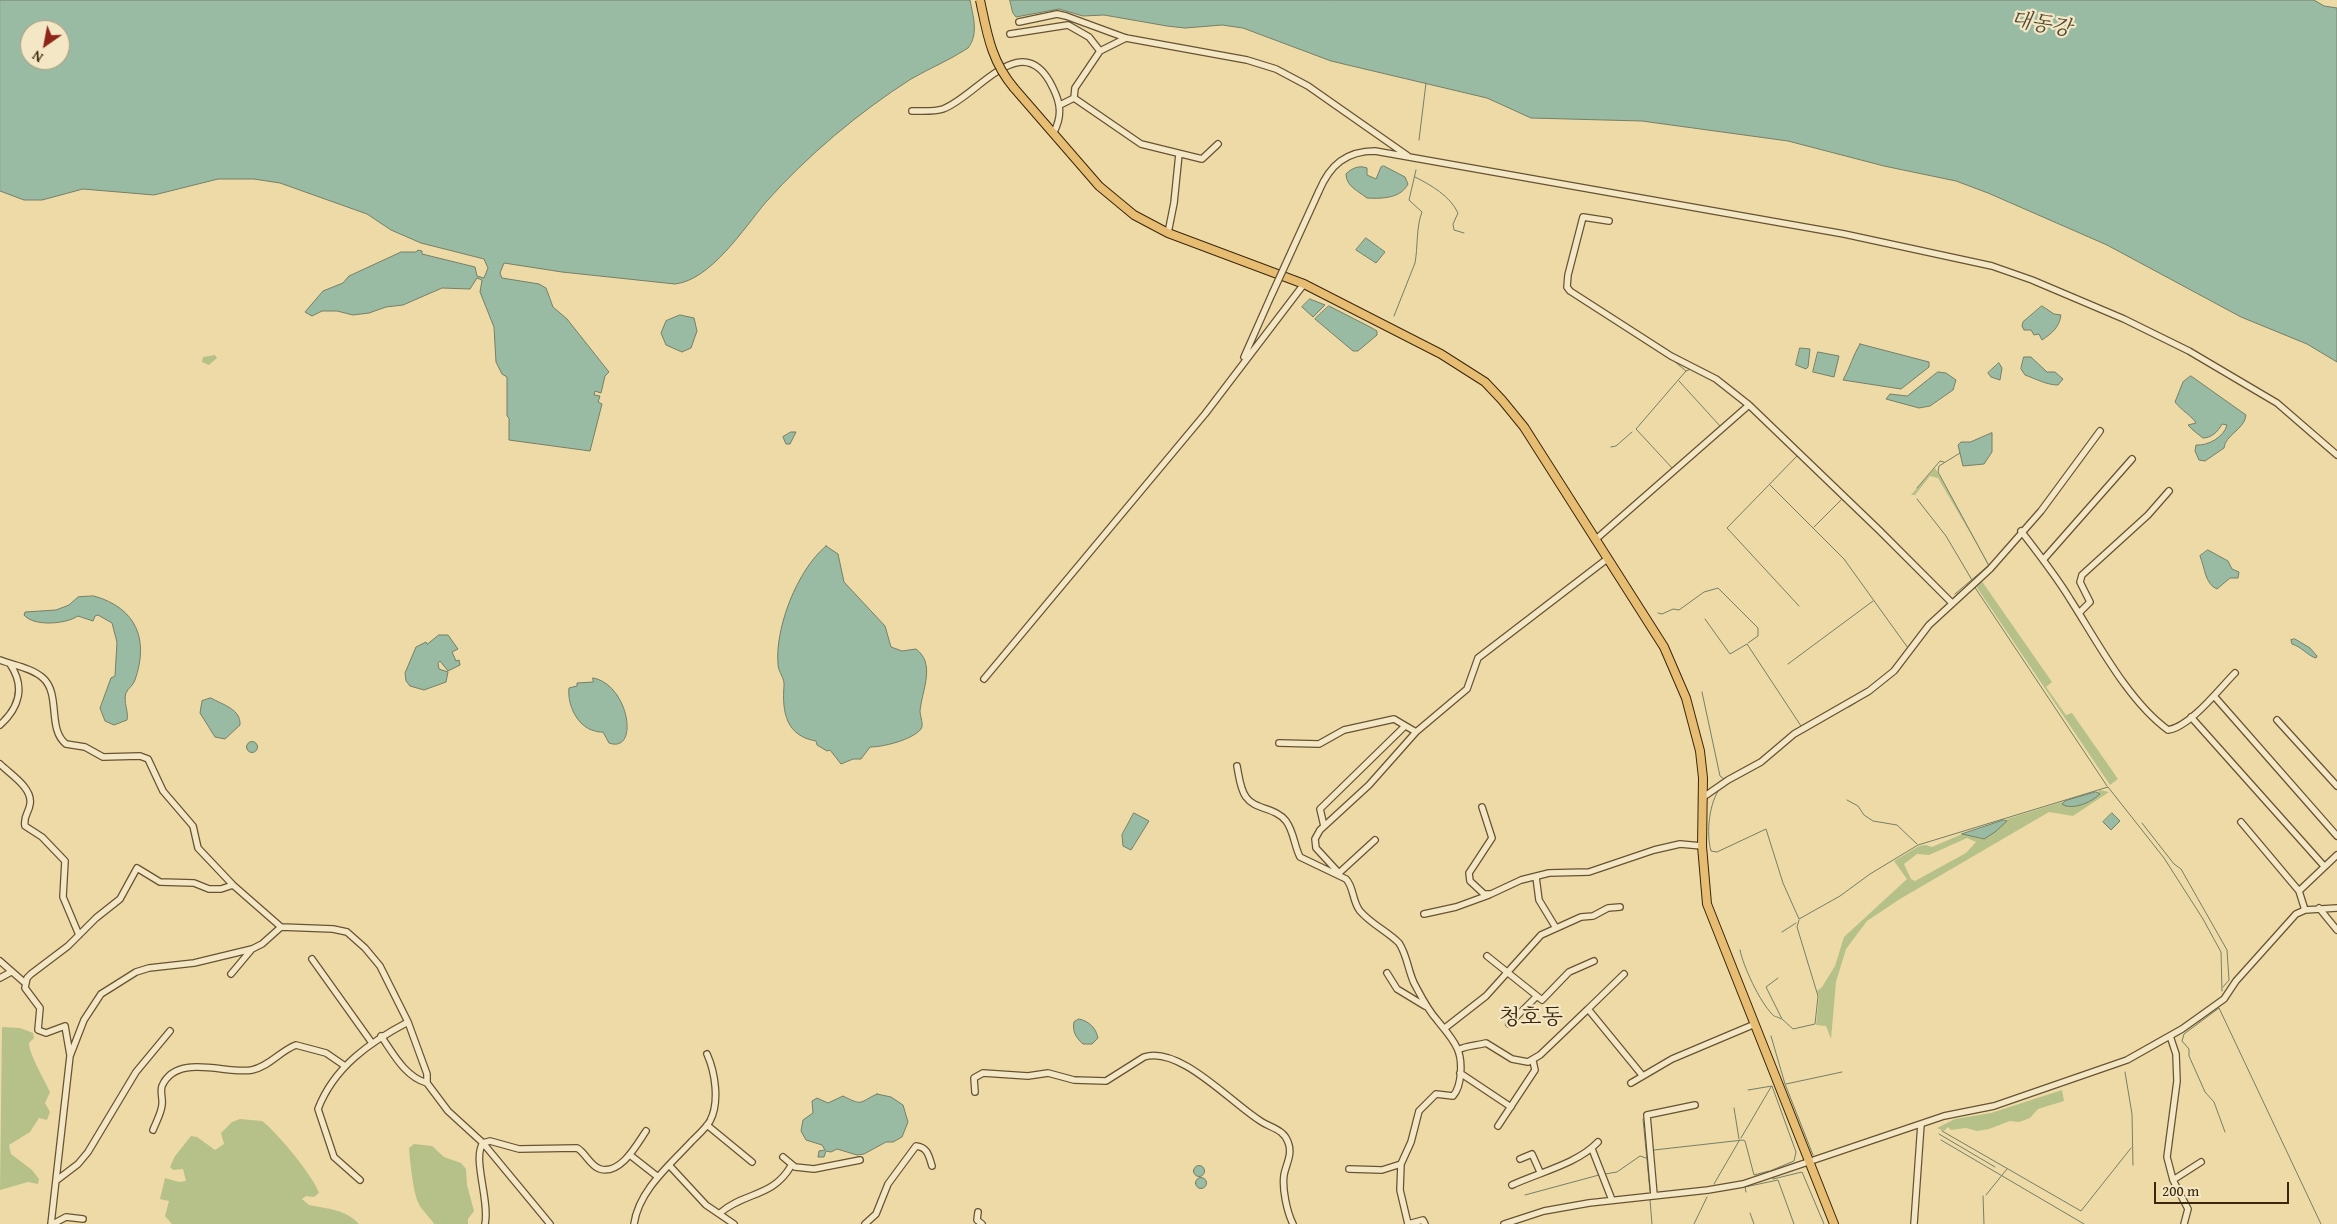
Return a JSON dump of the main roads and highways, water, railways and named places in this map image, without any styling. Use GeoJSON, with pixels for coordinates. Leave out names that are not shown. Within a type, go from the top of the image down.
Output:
{"type":"FeatureCollection","features":[{"type":"Feature","properties":{"kind":"main road"},"geometry":{"type":"LineString","coordinates":[[980,0],[991,52],[1004,75],[1099,186],[1119,204],[1150,225],[1304,284],[1441,354],[1485,382],[1524,427],[1664,647],[1678,676],[1694,720],[1703,778],[1702,846],[1704,885],[1709,911],[1834,1224]]}},
{"type":"Feature","properties":{"kind":"water"},"geometry":{"type":"Polygon","coordinates":[[[0,0],[970,0],[973,12],[974,31],[968,48],[911,79],[853,120],[816,151],[782,185],[714,263],[688,280],[675,284],[562,272],[504,263],[500,273],[502,278],[539,284],[546,288],[553,307],[567,319],[609,372],[605,376],[601,393],[595,391],[594,395],[600,396],[598,402],[602,404],[590,451],[509,440],[507,377],[502,374],[496,362],[494,327],[480,292],[482,280],[477,278],[470,289],[442,288],[403,305],[386,307],[369,313],[353,315],[337,311],[322,311],[312,316],[305,312],[323,291],[343,283],[349,276],[401,252],[416,252],[418,250],[422,251],[422,254],[475,267],[477,276],[484,278],[488,268],[484,259],[421,243],[391,230],[367,214],[280,183],[254,179],[218,179],[154,195],[83,189],[42,200],[24,200],[0,191],[0,0]]]}},
{"type":"Feature","properties":{"kind":"water","name":"대동강"},"geometry":{"type":"Polygon","coordinates":[[[1010,0],[2314,0],[2324,6],[2337,8],[2337,362],[2307,344],[2241,317],[2107,245],[1956,181],[1884,166],[1788,141],[1642,121],[1531,118],[1487,98],[1331,61],[1243,28],[1222,25],[1185,28],[1104,15],[1083,16],[1059,9],[1016,17],[1010,0]]]}},
{"type":"Feature","properties":{"kind":"water"},"geometry":{"type":"Polygon","coordinates":[[[1384,166],[1405,177],[1408,184],[1405,189],[1396,195],[1385,198],[1367,198],[1348,182],[1346,174],[1356,168],[1367,168],[1367,175],[1376,179],[1381,167],[1384,166]]]}},
{"type":"Feature","properties":{"kind":"water"},"geometry":{"type":"Polygon","coordinates":[[[1366,238],[1385,252],[1376,263],[1356,250],[1366,238]]]}},
{"type":"Feature","properties":{"kind":"water"},"geometry":{"type":"Polygon","coordinates":[[[1310,299],[1325,305],[1313,317],[1302,307],[1310,299]]]}},
{"type":"Feature","properties":{"kind":"water"},"geometry":{"type":"Polygon","coordinates":[[[1329,306],[1377,331],[1377,335],[1358,351],[1353,351],[1315,319],[1329,306]]]}},
{"type":"Feature","properties":{"kind":"water"},"geometry":{"type":"Polygon","coordinates":[[[2042,306],[2054,314],[2061,315],[2059,323],[2054,330],[2042,340],[2039,334],[2034,335],[2031,330],[2024,330],[2022,326],[2023,322],[2042,306]]]}},
{"type":"Feature","properties":{"kind":"water"},"geometry":{"type":"Polygon","coordinates":[[[680,315],[694,318],[697,331],[691,348],[682,352],[666,345],[661,333],[666,321],[680,315]]]}},
{"type":"Feature","properties":{"kind":"water"},"geometry":{"type":"Polygon","coordinates":[[[1860,344],[1929,362],[1929,367],[1901,389],[1843,380],[1860,344]]]}},
{"type":"Feature","properties":{"kind":"water"},"geometry":{"type":"Polygon","coordinates":[[[1800,348],[1810,349],[1808,367],[1806,369],[1796,365],[1800,348]]]}},
{"type":"Feature","properties":{"kind":"water"},"geometry":{"type":"Polygon","coordinates":[[[1818,352],[1839,356],[1834,377],[1813,372],[1818,352]]]}},
{"type":"Feature","properties":{"kind":"water"},"geometry":{"type":"Polygon","coordinates":[[[2024,357],[2031,357],[2047,372],[2055,372],[2063,379],[2058,385],[2054,385],[2025,375],[2021,369],[2024,357]]]}},
{"type":"Feature","properties":{"kind":"water"},"geometry":{"type":"Polygon","coordinates":[[[1999,363],[2002,368],[2000,380],[1991,377],[1988,373],[1999,363]]]}},
{"type":"Feature","properties":{"kind":"water"},"geometry":{"type":"Polygon","coordinates":[[[1938,372],[1946,373],[1956,380],[1953,390],[1930,406],[1919,408],[1886,399],[1890,394],[1907,396],[1938,372]]]}},
{"type":"Feature","properties":{"kind":"water"},"geometry":{"type":"Polygon","coordinates":[[[2191,376],[2246,415],[2242,424],[2225,443],[2224,448],[2205,461],[2199,460],[2195,451],[2196,445],[2215,440],[2223,433],[2227,425],[2222,424],[2214,434],[2203,438],[2188,425],[2196,423],[2175,402],[2183,382],[2191,376]]]}},
{"type":"Feature","properties":{"kind":"water"},"geometry":{"type":"Polygon","coordinates":[[[791,432],[796,432],[790,444],[786,444],[783,437],[791,432]]]}},
{"type":"Feature","properties":{"kind":"water"},"geometry":{"type":"Polygon","coordinates":[[[1992,433],[1992,452],[1984,464],[1963,466],[1958,445],[1961,442],[1970,442],[1992,433]]]}},
{"type":"Feature","properties":{"kind":"water"},"geometry":{"type":"Polygon","coordinates":[[[826,546],[838,554],[844,582],[885,626],[891,647],[902,651],[916,649],[922,655],[927,670],[920,711],[921,729],[917,733],[897,742],[870,747],[861,759],[853,759],[841,764],[830,750],[827,751],[817,745],[816,741],[798,734],[792,728],[785,714],[784,683],[778,664],[780,634],[790,600],[797,584],[815,556],[826,546]]]}},
{"type":"Feature","properties":{"kind":"water"},"geometry":{"type":"Polygon","coordinates":[[[2208,550],[2228,561],[2232,569],[2239,572],[2238,578],[2230,578],[2217,589],[2213,587],[2208,580],[2200,556],[2208,550]]]}},
{"type":"Feature","properties":{"kind":"water"},"geometry":{"type":"Polygon","coordinates":[[[94,596],[109,601],[130,617],[140,639],[139,665],[134,682],[125,697],[127,720],[114,725],[105,721],[100,708],[111,678],[115,676],[117,642],[112,623],[98,615],[95,616],[93,621],[78,616],[66,621],[42,623],[29,619],[24,615],[25,612],[56,610],[69,605],[78,597],[94,596]]]}},
{"type":"Feature","properties":{"kind":"water"},"geometry":{"type":"Polygon","coordinates":[[[439,635],[448,635],[458,649],[452,652],[456,661],[459,660],[460,665],[448,671],[440,661],[438,663],[439,669],[448,672],[446,682],[424,690],[410,686],[406,681],[405,673],[416,647],[426,642],[427,644],[439,635]]]}},
{"type":"Feature","properties":{"kind":"water"},"geometry":{"type":"Polygon","coordinates":[[[2295,639],[2310,648],[2317,656],[2316,658],[2292,644],[2291,640],[2295,639]]]}},
{"type":"Feature","properties":{"kind":"water"},"geometry":{"type":"Polygon","coordinates":[[[593,678],[605,683],[615,692],[622,704],[627,729],[625,738],[619,744],[609,743],[603,732],[589,729],[574,714],[569,688],[577,686],[577,683],[593,682],[593,678]]]}},
{"type":"Feature","properties":{"kind":"water"},"geometry":{"type":"Polygon","coordinates":[[[211,698],[234,711],[240,720],[240,725],[225,739],[215,737],[200,713],[202,701],[211,698]]]}},
{"type":"Feature","properties":{"kind":"water"},"geometry":{"type":"Polygon","coordinates":[[[250,742],[254,742],[257,747],[256,751],[250,752],[247,749],[247,745],[250,742]]]}},
{"type":"Feature","properties":{"kind":"water"},"geometry":{"type":"Polygon","coordinates":[[[2096,792],[2100,794],[2082,805],[2071,807],[2062,804],[2065,801],[2096,792]]]}},
{"type":"Feature","properties":{"kind":"water"},"geometry":{"type":"Polygon","coordinates":[[[1134,813],[1149,821],[1131,850],[1123,846],[1122,835],[1134,813]]]}},
{"type":"Feature","properties":{"kind":"water"},"geometry":{"type":"Polygon","coordinates":[[[2112,813],[2120,821],[2111,830],[2103,822],[2112,813]]]}},
{"type":"Feature","properties":{"kind":"water"},"geometry":{"type":"Polygon","coordinates":[[[2004,820],[2007,821],[1984,839],[1962,834],[2004,820]]]}},
{"type":"Feature","properties":{"kind":"water"},"geometry":{"type":"Polygon","coordinates":[[[1079,1019],[1089,1023],[1096,1031],[1098,1038],[1092,1044],[1083,1044],[1075,1034],[1074,1022],[1079,1019]]]}},
{"type":"Feature","properties":{"kind":"water"},"geometry":{"type":"Polygon","coordinates":[[[877,1094],[891,1097],[903,1105],[908,1122],[902,1137],[893,1142],[886,1142],[864,1154],[857,1155],[837,1149],[831,1152],[826,1151],[824,1157],[818,1157],[819,1151],[825,1150],[822,1145],[806,1140],[801,1131],[803,1120],[813,1113],[812,1101],[817,1098],[828,1103],[843,1096],[860,1102],[877,1094]]]}},
{"type":"Feature","properties":{"kind":"water"},"geometry":{"type":"Polygon","coordinates":[[[1199,1165],[1205,1171],[1199,1177],[1193,1171],[1199,1165]]]}},
{"type":"Feature","properties":{"kind":"water"},"geometry":{"type":"Polygon","coordinates":[[[1201,1177],[1207,1183],[1201,1189],[1195,1183],[1201,1177]]]}},
{"type":"Feature","properties":{"kind":"waterway"},"geometry":{"type":"LineString","coordinates":[[1419,140],[1426,83]]}},
{"type":"Feature","properties":{"kind":"waterway"},"geometry":{"type":"LineString","coordinates":[[1394,316],[1415,263],[1422,212],[1409,200],[1416,170]]}},
{"type":"Feature","properties":{"kind":"waterway"},"geometry":{"type":"LineString","coordinates":[[1415,177],[1434,187],[1450,201],[1458,213],[1453,224],[1454,230],[1464,233]]}},
{"type":"Feature","properties":{"kind":"waterway"},"geometry":{"type":"LineString","coordinates":[[1674,361],[1686,371],[1691,369]]}},
{"type":"Feature","properties":{"kind":"waterway"},"geometry":{"type":"LineString","coordinates":[[1673,469],[1636,429],[1686,371]]}},
{"type":"Feature","properties":{"kind":"waterway"},"geometry":{"type":"LineString","coordinates":[[1679,381],[1720,426]]}},
{"type":"Feature","properties":{"kind":"waterway"},"geometry":{"type":"LineString","coordinates":[[1611,447],[1616,446],[1632,432]]}},
{"type":"Feature","properties":{"kind":"waterway"},"geometry":{"type":"LineString","coordinates":[[1960,453],[1939,466],[1938,472],[1989,566]]}},
{"type":"Feature","properties":{"kind":"waterway"},"geometry":{"type":"LineString","coordinates":[[1797,456],[1727,528],[1799,606]]}},
{"type":"Feature","properties":{"kind":"waterway"},"geometry":{"type":"LineString","coordinates":[[1917,488],[1940,461],[1944,462]]}},
{"type":"Feature","properties":{"kind":"waterway"},"geometry":{"type":"LineString","coordinates":[[1770,485],[1844,559],[1908,648]]}},
{"type":"Feature","properties":{"kind":"waterway"},"geometry":{"type":"LineString","coordinates":[[1917,499],[1946,536],[1972,580]]}},
{"type":"Feature","properties":{"kind":"waterway"},"geometry":{"type":"LineString","coordinates":[[1814,527],[1841,500]]}},
{"type":"Feature","properties":{"kind":"waterway"},"geometry":{"type":"LineString","coordinates":[[1955,594],[1989,565]]}},
{"type":"Feature","properties":{"kind":"waterway"},"geometry":{"type":"LineString","coordinates":[[1952,599],[1977,577]]}},
{"type":"Feature","properties":{"kind":"waterway"},"geometry":{"type":"LineString","coordinates":[[1974,586],[2107,786]]}},
{"type":"Feature","properties":{"kind":"waterway"},"geometry":{"type":"LineString","coordinates":[[1658,613],[1662,614],[1673,609],[1679,610],[1704,592],[1718,588],[1758,628],[1758,636],[1748,643]]}},
{"type":"Feature","properties":{"kind":"waterway"},"geometry":{"type":"LineString","coordinates":[[1788,664],[1873,601]]}},
{"type":"Feature","properties":{"kind":"waterway"},"geometry":{"type":"LineString","coordinates":[[1938,613],[1949,602]]}},
{"type":"Feature","properties":{"kind":"waterway"},"geometry":{"type":"LineString","coordinates":[[1705,619],[1730,654],[1747,644],[1801,726]]}},
{"type":"Feature","properties":{"kind":"waterway"},"geometry":{"type":"LineString","coordinates":[[1875,690],[1896,673],[1918,644]]}},
{"type":"Feature","properties":{"kind":"waterway"},"geometry":{"type":"LineString","coordinates":[[1702,692],[1720,776],[1724,779],[1727,778]]}},
{"type":"Feature","properties":{"kind":"waterway"},"geometry":{"type":"LineString","coordinates":[[1849,707],[1869,694]]}},
{"type":"Feature","properties":{"kind":"waterway"},"geometry":{"type":"LineString","coordinates":[[1808,729],[1844,709]]}},
{"type":"Feature","properties":{"kind":"waterway"},"geometry":{"type":"LineString","coordinates":[[1778,744],[1790,734]]}},
{"type":"Feature","properties":{"kind":"waterway"},"geometry":{"type":"LineString","coordinates":[[1757,761],[1763,756]]}},
{"type":"Feature","properties":{"kind":"waterway"},"geometry":{"type":"LineString","coordinates":[[1720,788],[1711,810],[1709,836],[1711,851],[1717,852],[1766,829],[1783,883],[1799,919],[1840,896],[1870,874],[1918,845],[2108,787],[2164,858],[2203,919],[2221,952],[2222,991]]}},
{"type":"Feature","properties":{"kind":"waterway"},"geometry":{"type":"LineString","coordinates":[[1847,800],[1858,806],[1864,815],[1873,821],[1897,825],[1917,844]]}},
{"type":"Feature","properties":{"kind":"waterway"},"geometry":{"type":"LineString","coordinates":[[2142,823],[2174,864],[2181,869],[2227,950],[2229,980],[2223,987]]}},
{"type":"Feature","properties":{"kind":"waterway"},"geometry":{"type":"LineString","coordinates":[[1778,978],[1766,987],[1782,1019],[1793,1029],[1815,1024],[1818,996],[1797,927],[1799,920]]}},
{"type":"Feature","properties":{"kind":"waterway"},"geometry":{"type":"LineString","coordinates":[[1782,932],[1796,923]]}},
{"type":"Feature","properties":{"kind":"waterway"},"geometry":{"type":"LineString","coordinates":[[1740,950],[1757,993],[1773,1015],[1781,1019]]}},
{"type":"Feature","properties":{"kind":"waterway"},"geometry":{"type":"LineString","coordinates":[[2225,1132],[2214,1102],[2205,1092],[2189,1056],[2189,1049],[2182,1041],[2184,1034],[2219,1008],[2321,1224]]}},
{"type":"Feature","properties":{"kind":"waterway"},"geometry":{"type":"LineString","coordinates":[[1771,1036],[1785,1084],[1813,1155]]}},
{"type":"Feature","properties":{"kind":"waterway"},"geometry":{"type":"LineString","coordinates":[[1786,1084],[1842,1072]]}},
{"type":"Feature","properties":{"kind":"waterway"},"geometry":{"type":"LineString","coordinates":[[2125,1072],[2132,1114],[2133,1165]]}},
{"type":"Feature","properties":{"kind":"waterway"},"geometry":{"type":"LineString","coordinates":[[1748,1090],[1772,1086],[1796,1152],[1794,1161],[1770,1171]]}},
{"type":"Feature","properties":{"kind":"waterway"},"geometry":{"type":"LineString","coordinates":[[1741,1138],[1771,1087]]}},
{"type":"Feature","properties":{"kind":"waterway"},"geometry":{"type":"LineString","coordinates":[[1734,1108],[1739,1139]]}},
{"type":"Feature","properties":{"kind":"waterway"},"geometry":{"type":"LineString","coordinates":[[1643,1119],[1650,1191]]}},
{"type":"Feature","properties":{"kind":"waterway"},"geometry":{"type":"LineString","coordinates":[[1942,1131],[2081,1211],[2131,1148]]}},
{"type":"Feature","properties":{"kind":"waterway"},"geometry":{"type":"LineString","coordinates":[[1939,1134],[1995,1167]]}},
{"type":"Feature","properties":{"kind":"waterway"},"geometry":{"type":"LineString","coordinates":[[1654,1150],[1743,1140],[1745,1141],[1754,1175],[1769,1171],[1770,1174]]}},
{"type":"Feature","properties":{"kind":"waterway"},"geometry":{"type":"LineString","coordinates":[[1941,1140],[2084,1224]]}},
{"type":"Feature","properties":{"kind":"waterway"},"geometry":{"type":"LineString","coordinates":[[1714,1184],[1739,1141]]}},
{"type":"Feature","properties":{"kind":"waterway"},"geometry":{"type":"LineString","coordinates":[[1605,1174],[1617,1172],[1640,1156],[1646,1158]]}},
{"type":"Feature","properties":{"kind":"waterway"},"geometry":{"type":"LineString","coordinates":[[1986,1195],[2007,1169]]}},
{"type":"Feature","properties":{"kind":"waterway"},"geometry":{"type":"LineString","coordinates":[[1771,1177],[1773,1179],[1802,1172],[1824,1224]]}},
{"type":"Feature","properties":{"kind":"waterway"},"geometry":{"type":"LineString","coordinates":[[1525,1195],[1599,1175]]}},
{"type":"Feature","properties":{"kind":"waterway"},"geometry":{"type":"LineString","coordinates":[[1746,1192],[1745,1187],[1778,1180],[1794,1224]]}},
{"type":"Feature","properties":{"kind":"waterway"},"geometry":{"type":"LineString","coordinates":[[1983,1196],[1984,1224]]}},
{"type":"Feature","properties":{"kind":"waterway"},"geometry":{"type":"LineString","coordinates":[[1694,1224],[1707,1197]]}},
{"type":"Feature","properties":{"kind":"waterway"},"geometry":{"type":"LineString","coordinates":[[1650,1200],[1652,1224]]}},
{"type":"Feature","properties":{"kind":"waterway"},"geometry":{"type":"LineString","coordinates":[[1750,1213],[1754,1224]]}},
{"type":"Feature","properties":{"kind":"district","name":"청호동"},"geometry":{"type":"Point","coordinates":[1531,1018]}}]}
